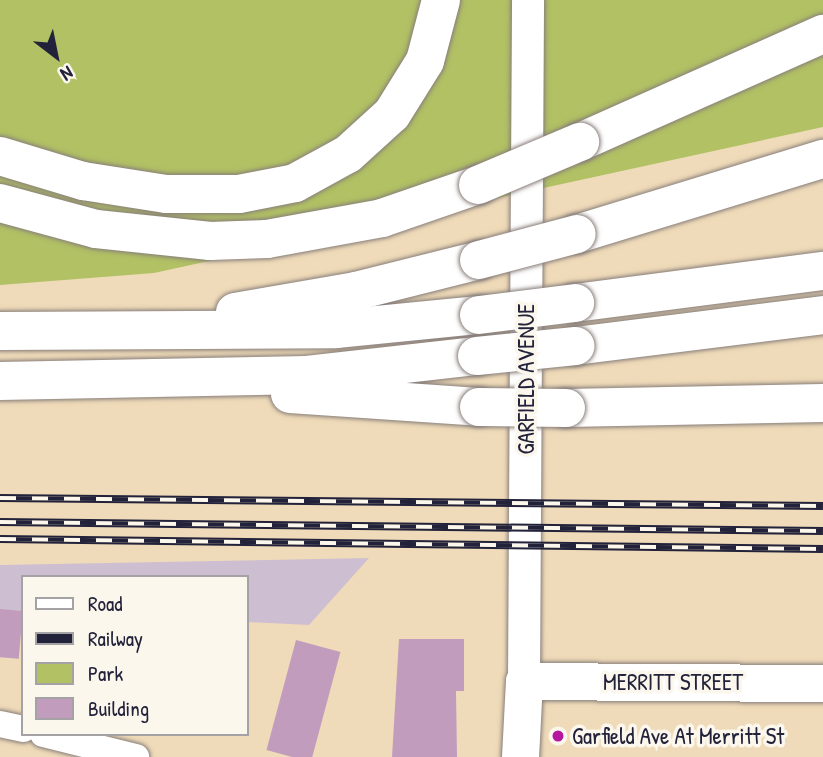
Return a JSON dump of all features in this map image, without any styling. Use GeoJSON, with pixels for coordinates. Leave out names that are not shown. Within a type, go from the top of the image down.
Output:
{"type":"FeatureCollection","features":[{"type":"Feature","properties":{"kind":"highway"},"geometry":{"type":"LineString","coordinates":[[0,156],[83,181],[166,194],[239,194],[295,183],[348,154],[391,114],[425,61],[442,0]]}},
{"type":"Feature","properties":{"kind":"highway"},"geometry":{"type":"LineString","coordinates":[[0,203],[96,229],[210,241],[267,239],[382,218],[478,185],[823,34]]}},
{"type":"Feature","properties":{"kind":"highway"},"geometry":{"type":"LineString","coordinates":[[117,332],[356,291],[577,234],[823,159]]}},
{"type":"Feature","properties":{"kind":"highway"},"geometry":{"type":"LineString","coordinates":[[0,331],[336,329],[479,315],[823,271]]}},
{"type":"Feature","properties":{"kind":"highway"},"geometry":{"type":"LineString","coordinates":[[0,381],[124,382],[307,375],[575,346],[823,314]]}},
{"type":"Feature","properties":{"kind":"highway"},"geometry":{"type":"LineString","coordinates":[[124,382],[479,407],[823,404]]}},
{"type":"Feature","properties":{"kind":"main road","name":"MERRITT STREET"},"geometry":{"type":"LineString","coordinates":[[524,681],[823,682]]}},
{"type":"Feature","properties":{"kind":"main road","name":"GARFIELD AVENUE"},"geometry":{"type":"LineString","coordinates":[[520,757],[524,681]]}},
{"type":"Feature","properties":{"kind":"street","name":"GARFIELD AVENUE"},"geometry":{"type":"LineString","coordinates":[[524,681],[528,0]]}},
{"type":"Feature","properties":{"kind":"street"},"geometry":{"type":"LineString","coordinates":[[0,724],[21,729]]}},
{"type":"Feature","properties":{"kind":"street"},"geometry":{"type":"LineString","coordinates":[[51,736],[136,757]]}},
{"type":"Feature","properties":{"kind":"shaded area"},"geometry":{"type":"Polygon","coordinates":[[[369,558],[309,625],[248,622],[248,575],[21,575],[21,611],[0,610],[0,565],[369,558]]]}},
{"type":"Feature","properties":{"kind":"green space"},"geometry":{"type":"Polygon","coordinates":[[[0,0],[823,0],[823,127],[154,273],[0,285],[0,0]]]}},
{"type":"Feature","properties":{"kind":"building"},"geometry":{"type":"Polygon","coordinates":[[[0,609],[21,611],[19,659],[0,657],[0,609]]]}},
{"type":"Feature","properties":{"kind":"building"},"geometry":{"type":"Polygon","coordinates":[[[399,639],[464,639],[464,691],[456,691],[457,757],[392,757],[399,639]]]}},
{"type":"Feature","properties":{"kind":"building"},"geometry":{"type":"Polygon","coordinates":[[[296,640],[340,652],[312,757],[292,757],[266,750],[296,640]]]}},
{"type":"Feature","properties":{"kind":"railway"},"geometry":{"type":"LineString","coordinates":[[0,498],[823,506]]}},
{"type":"Feature","properties":{"kind":"railway"},"geometry":{"type":"LineString","coordinates":[[0,522],[823,531]]}},
{"type":"Feature","properties":{"kind":"railway"},"geometry":{"type":"LineString","coordinates":[[0,539],[823,549]]}},
{"type":"Feature","properties":{"kind":"place","name":"Garfield Ave At Merritt St"},"geometry":{"type":"Point","coordinates":[558,736]}}]}
